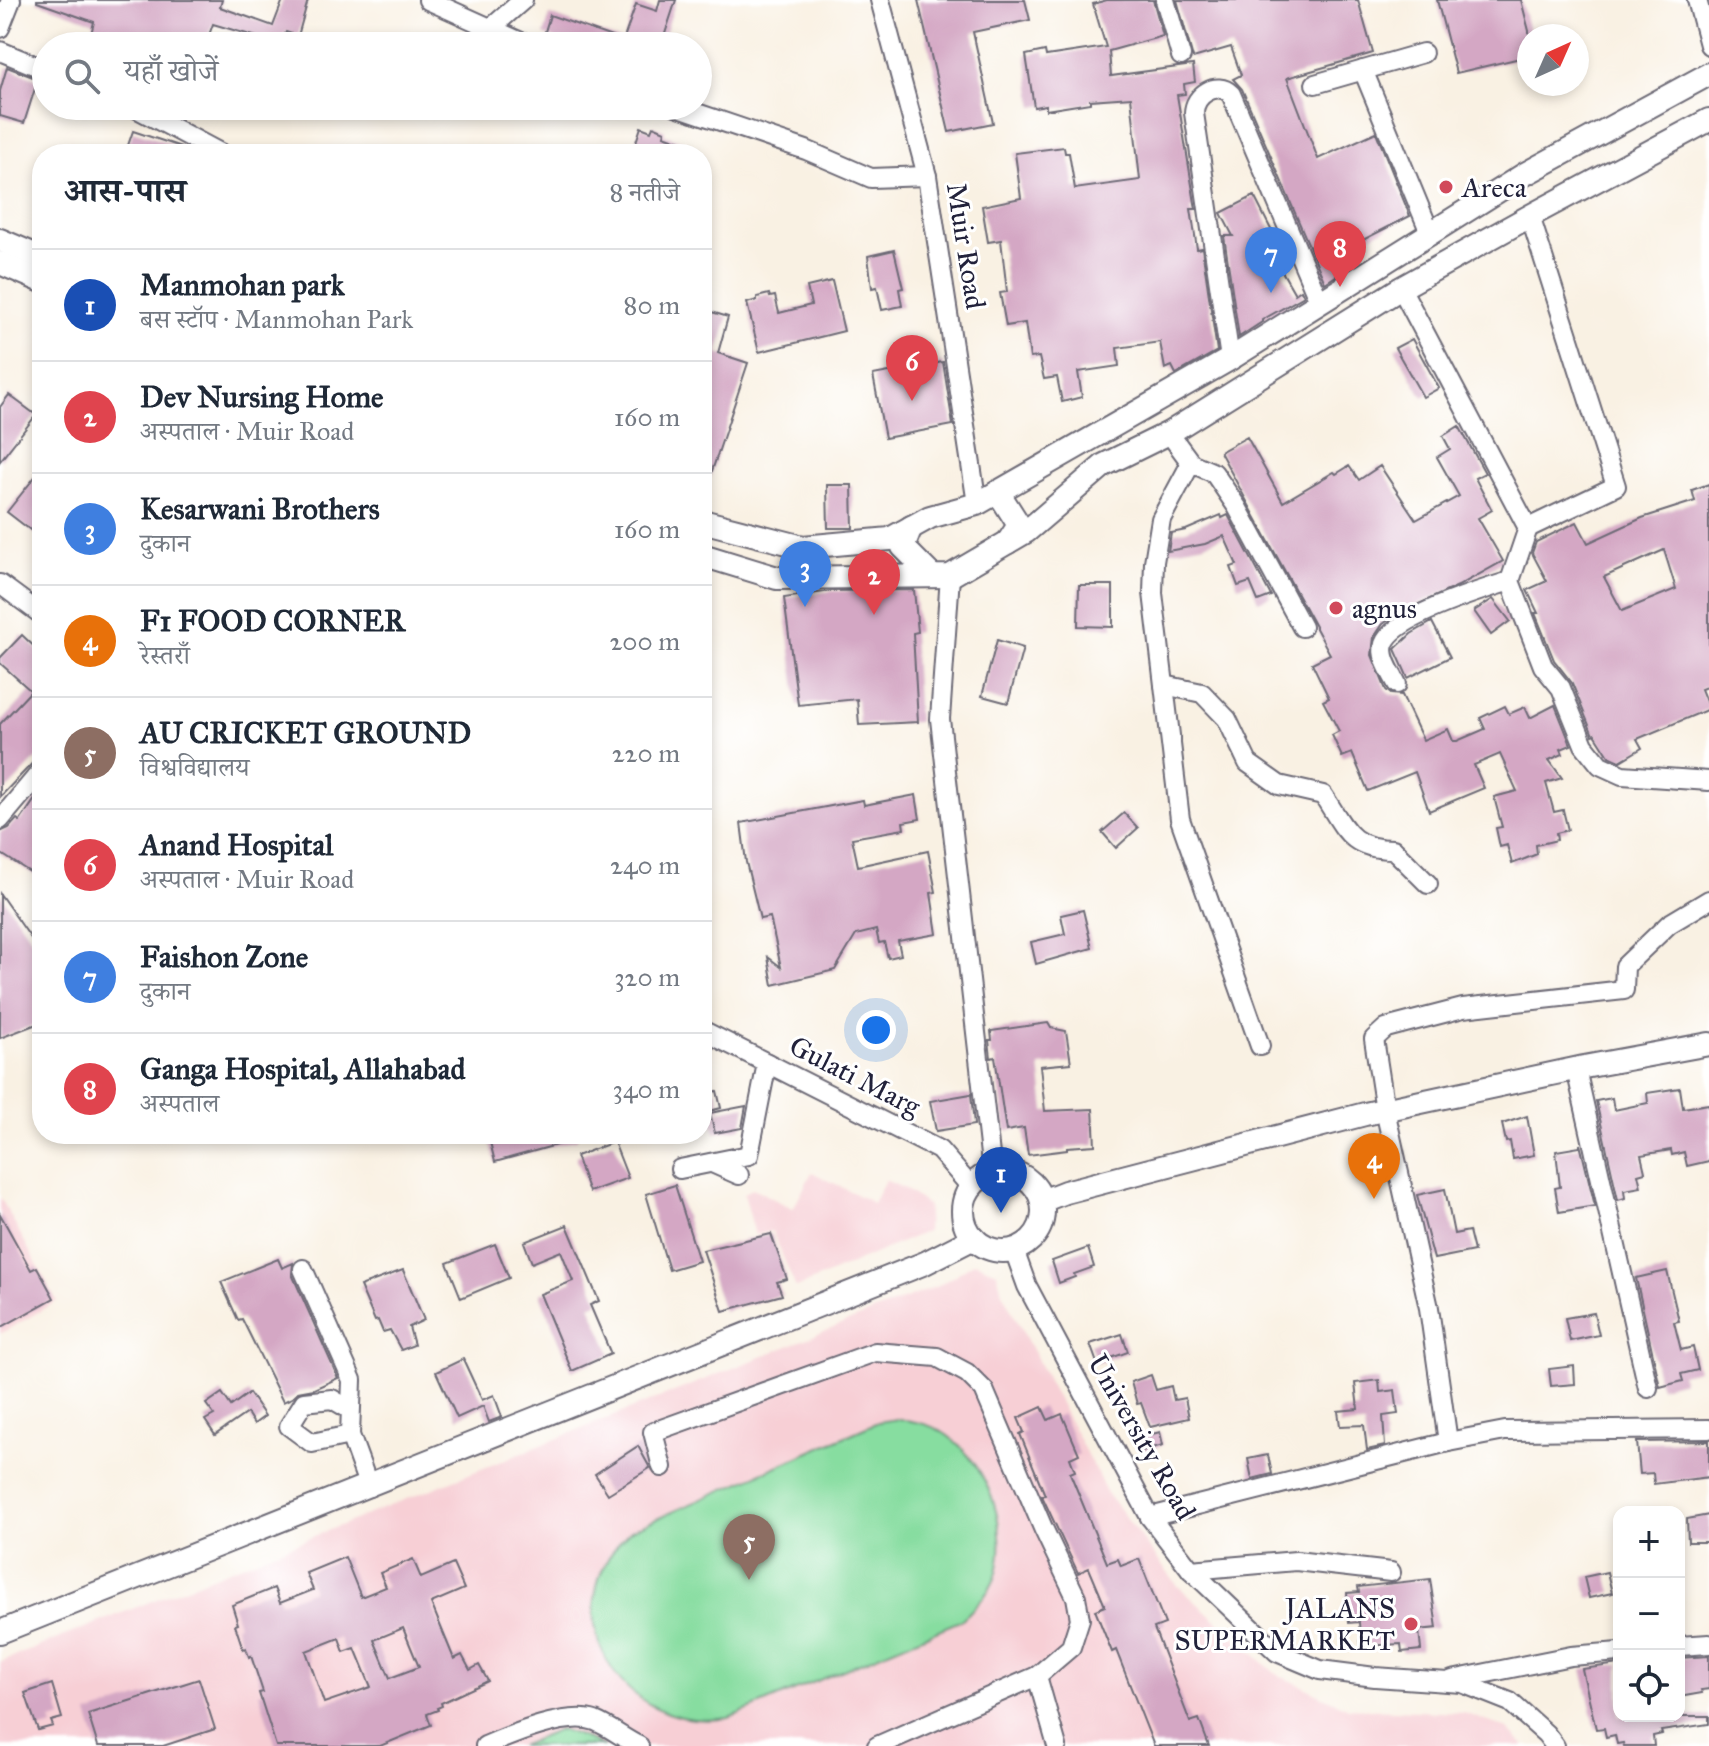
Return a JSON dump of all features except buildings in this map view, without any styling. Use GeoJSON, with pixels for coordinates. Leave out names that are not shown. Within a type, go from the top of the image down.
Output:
{"type":"FeatureCollection","features":[{"type":"Feature","properties":{"kind":"main road"},"geometry":{"type":"LineString","coordinates":[[712,524],[803,547],[890,539],[930,517],[977,504],[1230,359],[1525,174],[1709,74]]}},
{"type":"Feature","properties":{"kind":"main road"},"geometry":{"type":"LineString","coordinates":[[712,558],[777,578],[941,576],[1027,531],[1104,465],[1169,433],[1401,288],[1709,120]]}},
{"type":"Feature","properties":{"kind":"main road"},"geometry":{"type":"LineString","coordinates":[[0,240],[32,254]]}},
{"type":"Feature","properties":{"kind":"main road"},"geometry":{"type":"LineString","coordinates":[[0,263],[32,277]]}},
{"type":"Feature","properties":{"kind":"main road"},"geometry":{"type":"LineString","coordinates":[[998,492],[1019,525],[1008,542]]}},
{"type":"Feature","properties":{"kind":"main road"},"geometry":{"type":"LineString","coordinates":[[911,527],[903,547],[941,576]]}},
{"type":"Feature","properties":{"kind":"main road"},"geometry":{"type":"LineString","coordinates":[[1042,1201],[1065,1192],[1385,1110],[1709,1044]]}},
{"type":"Feature","properties":{"kind":"main road"},"geometry":{"type":"LineString","coordinates":[[1008,1171],[1023,1176],[1035,1186],[1042,1201],[1043,1216],[1038,1231],[1028,1243],[1014,1250],[992,1250],[974,1238],[966,1227],[963,1214],[971,1187],[992,1172],[1008,1171]]}},
{"type":"Feature","properties":{"kind":"main road"},"geometry":{"type":"LineString","coordinates":[[0,1632],[925,1263],[974,1238]]}},
{"type":"Feature","properties":{"kind":"street"},"geometry":{"type":"LineString","coordinates":[[0,28],[11,0]]}},
{"type":"Feature","properties":{"kind":"street"},"geometry":{"type":"LineString","coordinates":[[428,0],[497,32]]}},
{"type":"Feature","properties":{"kind":"street"},"geometry":{"type":"LineString","coordinates":[[490,29],[523,0]]}},
{"type":"Feature","properties":{"kind":"street","name":"Muir Road"},"geometry":{"type":"LineString","coordinates":[[880,0],[927,176],[977,504]]}},
{"type":"Feature","properties":{"kind":"street"},"geometry":{"type":"LineString","coordinates":[[1165,0],[1181,56]]}},
{"type":"Feature","properties":{"kind":"street"},"geometry":{"type":"LineString","coordinates":[[1697,0],[1709,45]]}},
{"type":"Feature","properties":{"kind":"street"},"geometry":{"type":"LineString","coordinates":[[0,51],[32,64]]}},
{"type":"Feature","properties":{"kind":"street"},"geometry":{"type":"LineString","coordinates":[[1315,84],[1423,53]]}},
{"type":"Feature","properties":{"kind":"street"},"geometry":{"type":"LineString","coordinates":[[1363,70],[1431,235]]}},
{"type":"Feature","properties":{"kind":"street"},"geometry":{"type":"LineString","coordinates":[[1230,359],[1194,113],[1200,95],[1217,88],[1231,94],[1320,303]]}},
{"type":"Feature","properties":{"kind":"street"},"geometry":{"type":"LineString","coordinates":[[712,118],[806,150],[871,178],[927,176]]}},
{"type":"Feature","properties":{"kind":"street"},"geometry":{"type":"LineString","coordinates":[[158,120],[203,144]]}},
{"type":"Feature","properties":{"kind":"street"},"geometry":{"type":"LineString","coordinates":[[1530,216],[1616,486],[1528,528],[1510,581],[1543,666],[1561,688],[1584,745],[1600,765],[1622,775],[1709,781]]}},
{"type":"Feature","properties":{"kind":"street"},"geometry":{"type":"LineString","coordinates":[[1401,288],[1528,528]]}},
{"type":"Feature","properties":{"kind":"street"},"geometry":{"type":"LineString","coordinates":[[1169,433],[1191,463],[1214,473],[1237,507],[1302,627]]}},
{"type":"Feature","properties":{"kind":"street"},"geometry":{"type":"LineString","coordinates":[[1191,463],[1161,519],[1153,593],[1180,819],[1260,1046]]}},
{"type":"Feature","properties":{"kind":"street"},"geometry":{"type":"LineString","coordinates":[[941,576],[940,719],[992,1172]]}},
{"type":"Feature","properties":{"kind":"street"},"geometry":{"type":"LineString","coordinates":[[1397,684],[1383,654],[1385,642],[1392,633],[1412,619],[1462,597],[1510,581]]}},
{"type":"Feature","properties":{"kind":"street"},"geometry":{"type":"LineString","coordinates":[[0,584],[32,608]]}},
{"type":"Feature","properties":{"kind":"street"},"geometry":{"type":"LineString","coordinates":[[1164,685],[1202,693],[1227,719],[1248,763],[1279,785],[1323,795],[1351,838],[1371,849],[1393,849],[1428,884]]}},
{"type":"Feature","properties":{"kind":"street"},"geometry":{"type":"LineString","coordinates":[[0,820],[32,782]]}},
{"type":"Feature","properties":{"kind":"street"},"geometry":{"type":"LineString","coordinates":[[1448,1442],[1429,1308],[1385,1110],[1374,1039],[1386,1028],[1463,1008],[1624,990],[1625,966],[1669,924],[1709,900]]}},
{"type":"Feature","properties":{"kind":"street","name":"Gulati Marg"},"geometry":{"type":"LineString","coordinates":[[712,1035],[939,1150],[971,1187]]}},
{"type":"Feature","properties":{"kind":"street"},"geometry":{"type":"LineString","coordinates":[[680,1169],[749,1155],[767,1063]]}},
{"type":"Feature","properties":{"kind":"street"},"geometry":{"type":"LineString","coordinates":[[1576,1069],[1648,1388]]}},
{"type":"Feature","properties":{"kind":"street"},"geometry":{"type":"LineString","coordinates":[[712,1163],[739,1175]]}},
{"type":"Feature","properties":{"kind":"street","name":"University Road"},"geometry":{"type":"LineString","coordinates":[[1014,1250],[1027,1286],[1150,1517],[1191,1570],[1277,1652],[1320,1670],[1462,1683],[1510,1702],[1555,1746]]}},
{"type":"Feature","properties":{"kind":"street"},"geometry":{"type":"LineString","coordinates":[[303,1269],[352,1380],[350,1435],[369,1487]]}},
{"type":"Feature","properties":{"kind":"street"},"geometry":{"type":"LineString","coordinates":[[662,1467],[653,1432],[875,1352],[937,1357],[967,1373],[984,1390],[1076,1597],[1080,1619],[1071,1647],[1037,1676],[877,1746]]}},
{"type":"Feature","properties":{"kind":"street"},"geometry":{"type":"LineString","coordinates":[[349,1409],[332,1399],[304,1402],[289,1426],[312,1443],[350,1435]]}},
{"type":"Feature","properties":{"kind":"street"},"geometry":{"type":"LineString","coordinates":[[1150,1517],[1448,1442],[1505,1431],[1688,1432],[1709,1429]]}},
{"type":"Feature","properties":{"kind":"street"},"geometry":{"type":"LineString","coordinates":[[1191,1570],[1296,1561],[1391,1572]]}},
{"type":"Feature","properties":{"kind":"street"},"geometry":{"type":"LineString","coordinates":[[1685,1646],[1709,1644]]}},
{"type":"Feature","properties":{"kind":"street"},"geometry":{"type":"LineString","coordinates":[[1443,1682],[1571,1656],[1613,1652]]}},
{"type":"Feature","properties":{"kind":"street"},"geometry":{"type":"LineString","coordinates":[[1037,1676],[1057,1746]]}},
{"type":"Feature","properties":{"kind":"street"},"geometry":{"type":"LineString","coordinates":[[485,1746],[522,1730],[559,1721],[593,1720],[639,1746]]}},
{"type":"Feature","properties":{"kind":"shaded area"},"geometry":{"type":"Polygon","coordinates":[[[812,1172],[873,1203],[885,1180],[905,1189],[928,1206],[927,1231],[796,1288],[772,1231],[755,1235],[744,1194],[753,1188],[793,1209],[812,1172]]]}},
{"type":"Feature","properties":{"kind":"shaded area"},"geometry":{"type":"Polygon","coordinates":[[[0,1197],[57,1301],[0,1334],[0,1197]]]}},
{"type":"Feature","properties":{"kind":"shaded area"},"geometry":{"type":"Polygon","coordinates":[[[975,1262],[997,1272],[1002,1292],[1107,1493],[1177,1585],[1275,1673],[1348,1708],[1464,1713],[1508,1729],[1525,1746],[0,1746],[0,1662],[938,1286],[975,1262]]]}},
{"type":"Feature","properties":{"kind":"green space"},"geometry":{"type":"Polygon","coordinates":[[[897,1419],[929,1426],[955,1442],[981,1473],[990,1492],[1000,1532],[997,1572],[982,1599],[960,1621],[729,1718],[689,1718],[655,1707],[627,1687],[607,1660],[596,1629],[595,1595],[607,1561],[631,1530],[878,1422],[897,1419]]]}},
{"type":"Feature","properties":{"kind":"green space"},"geometry":{"type":"Polygon","coordinates":[[[561,1729],[605,1746],[520,1746],[561,1729]]]}},
{"type":"Feature","properties":{"kind":"place","name":"Areca"},"geometry":{"type":"Point","coordinates":[1446,187]}},
{"type":"Feature","properties":{"kind":"place","name":"Ganga Hospital, Allahabad"},"geometry":{"type":"Point","coordinates":[1340,287]}},
{"type":"Feature","properties":{"kind":"place","name":"Faishon Zone"},"geometry":{"type":"Point","coordinates":[1271,293]}},
{"type":"Feature","properties":{"kind":"place","name":"Anand Hospital"},"geometry":{"type":"Point","coordinates":[912,401]}},
{"type":"Feature","properties":{"kind":"place","name":"Kesarwani Brothers"},"geometry":{"type":"Point","coordinates":[805,607]}},
{"type":"Feature","properties":{"kind":"place","name":"agnus"},"geometry":{"type":"Point","coordinates":[1336,608]}},
{"type":"Feature","properties":{"kind":"place","name":"Dev Nursing Home"},"geometry":{"type":"Point","coordinates":[874,615]}},
{"type":"Feature","properties":{"kind":"place","name":"F1 FOOD CORNER"},"geometry":{"type":"Point","coordinates":[1374,1199]}},
{"type":"Feature","properties":{"kind":"place","name":"Manmohan park"},"geometry":{"type":"Point","coordinates":[1001,1213]}},
{"type":"Feature","properties":{"kind":"place","name":"AU CRICKET GROUND"},"geometry":{"type":"Point","coordinates":[749,1580]}},
{"type":"Feature","properties":{"kind":"place","name":"JALANS SUPERMARKET"},"geometry":{"type":"Point","coordinates":[1411,1624]}}]}
